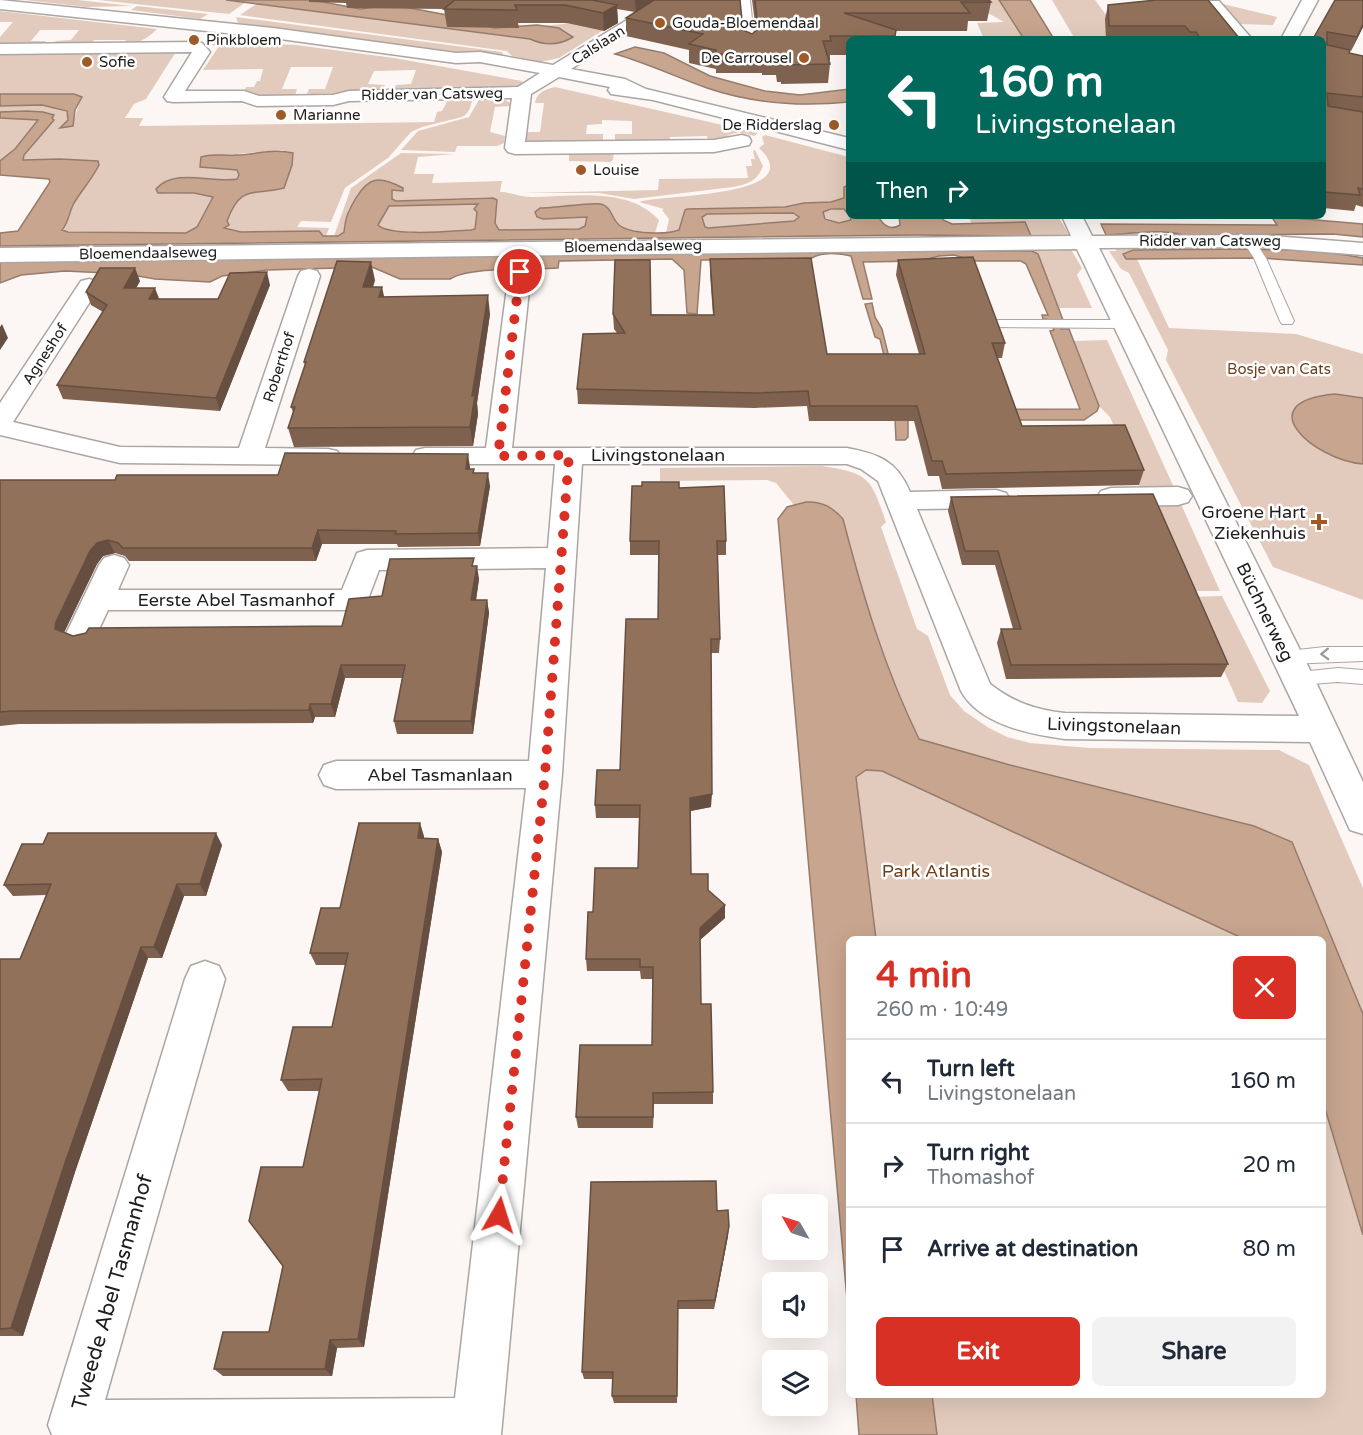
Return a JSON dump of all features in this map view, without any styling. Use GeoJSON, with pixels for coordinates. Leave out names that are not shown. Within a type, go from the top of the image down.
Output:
{"type":"FeatureCollection","features":[{"type":"Feature","properties":{"kind":"street","name":"Calslaan"},"geometry":{"type":"LineString","coordinates":[[551,74],[671,0]]}},
{"type":"Feature","properties":{"kind":"street","name":"Ridder van Catsweg"},"geometry":{"type":"LineString","coordinates":[[0,4],[178,23],[456,58],[470,64],[551,74],[609,90],[639,92],[846,143]]}},
{"type":"Feature","properties":{"kind":"street"},"geometry":{"type":"LineString","coordinates":[[1213,4],[1241,36]]}},
{"type":"Feature","properties":{"kind":"street"},"geometry":{"type":"LineString","coordinates":[[1290,36],[1305,6]]}},
{"type":"Feature","properties":{"kind":"street"},"geometry":{"type":"LineString","coordinates":[[617,16],[639,20]]}},
{"type":"Feature","properties":{"kind":"street"},"geometry":{"type":"LineString","coordinates":[[140,47],[178,23]]}},
{"type":"Feature","properties":{"kind":"street","name":"Ridder van Catsweg"},"geometry":{"type":"LineString","coordinates":[[0,49],[196,47],[202,52],[173,97],[244,96],[257,101],[333,100],[349,96],[522,92],[551,74]]}},
{"type":"Feature","properties":{"kind":"street","name":"Ridder van Catsweg"},"geometry":{"type":"LineString","coordinates":[[522,92],[515,148],[714,146],[741,141]]}},
{"type":"Feature","properties":{"kind":"street"},"geometry":{"type":"LineString","coordinates":[[1074,219],[1087,242]]}},
{"type":"Feature","properties":{"kind":"street","name":"Ridder van Catsweg"},"geometry":{"type":"LineString","coordinates":[[1087,242],[1160,233],[1255,249],[1321,243],[1363,249]]}},
{"type":"Feature","properties":{"kind":"street","name":"Bloemendaalseweg"},"geometry":{"type":"LineString","coordinates":[[0,255],[672,245],[1087,242]]}},
{"type":"Feature","properties":{"kind":"street","name":"Büchnerweg"},"geometry":{"type":"LineString","coordinates":[[1087,242],[1363,820]]}},
{"type":"Feature","properties":{"kind":"street"},"geometry":{"type":"LineString","coordinates":[[498,456],[520,272]]}},
{"type":"Feature","properties":{"kind":"street","name":"Roberthof"},"geometry":{"type":"LineString","coordinates":[[249,457],[309,276]]}},
{"type":"Feature","properties":{"kind":"street","name":"Agneshof"},"geometry":{"type":"LineString","coordinates":[[0,422],[90,286]]}},
{"type":"Feature","properties":{"kind":"street"},"geometry":{"type":"LineString","coordinates":[[0,427],[120,455],[356,456]]}},
{"type":"Feature","properties":{"kind":"street"},"geometry":{"type":"LineString","coordinates":[[477,1429],[545,774],[569,455]]}},
{"type":"Feature","properties":{"kind":"street","name":"Livingstonelaan"},"geometry":{"type":"LineString","coordinates":[[403,456],[847,456],[861,458],[879,467],[890,477],[977,691],[994,706],[1011,715],[1035,723],[1065,726],[1321,729]]}},
{"type":"Feature","properties":{"kind":"street"},"geometry":{"type":"LineString","coordinates":[[1086,498],[1178,496]]}},
{"type":"Feature","properties":{"kind":"street"},"geometry":{"type":"LineString","coordinates":[[901,501],[1017,499]]}},
{"type":"Feature","properties":{"kind":"street","name":"Eerste Abel Tasmanhof"},"geometry":{"type":"LineString","coordinates":[[98,600],[354,600],[367,560],[560,558]]}},
{"type":"Feature","properties":{"kind":"street"},"geometry":{"type":"LineString","coordinates":[[81,636],[114,565]]}},
{"type":"Feature","properties":{"kind":"street","name":"Abel Tasmanlaan"},"geometry":{"type":"LineString","coordinates":[[336,775],[545,774]]}},
{"type":"Feature","properties":{"kind":"street","name":"Tweede Abel Tasmanhof"},"geometry":{"type":"LineString","coordinates":[[205,979],[73,1425],[477,1429]]}},
{"type":"Feature","properties":{"kind":"lane"},"geometry":{"type":"LineString","coordinates":[[745,0],[750,48]]}},
{"type":"Feature","properties":{"kind":"lane"},"geometry":{"type":"LineString","coordinates":[[1255,249],[1287,321]]}},
{"type":"Feature","properties":{"kind":"lane"},"geometry":{"type":"LineString","coordinates":[[998,324],[1126,324]]}},
{"type":"Feature","properties":{"kind":"lane"},"geometry":{"type":"LineString","coordinates":[[1292,668],[1324,654],[1363,654]]}},
{"type":"Feature","properties":{"kind":"lane"},"geometry":{"type":"LineString","coordinates":[[1292,668],[1363,677]]}},
{"type":"Feature","properties":{"kind":"green space"},"geometry":{"type":"Polygon","coordinates":[[[24,0],[78,0],[132,6],[86,7],[24,0]]]}},
{"type":"Feature","properties":{"kind":"green space"},"geometry":{"type":"Polygon","coordinates":[[[98,0],[226,0],[246,2],[229,14],[98,0]]]}},
{"type":"Feature","properties":{"kind":"green space"},"geometry":{"type":"Polygon","coordinates":[[[950,0],[999,0],[1022,36],[983,36],[977,23],[1004,22],[988,13],[950,0]]]}},
{"type":"Feature","properties":{"kind":"green space"},"geometry":{"type":"Polygon","coordinates":[[[1052,0],[1095,0],[1122,36],[1073,36],[1052,0]]]}},
{"type":"Feature","properties":{"kind":"green space"},"geometry":{"type":"Polygon","coordinates":[[[258,3],[547,43],[573,36],[564,30],[538,26],[565,24],[563,18],[613,24],[559,58],[540,62],[512,56],[507,51],[240,15],[258,3]]]}},
{"type":"Feature","properties":{"kind":"green space"},"geometry":{"type":"Polygon","coordinates":[[[1223,4],[1277,17],[1273,25],[1239,24],[1223,4]]]}},
{"type":"Feature","properties":{"kind":"green space"},"geometry":{"type":"Polygon","coordinates":[[[137,6],[208,14],[200,19],[131,10],[137,6]]]}},
{"type":"Feature","properties":{"kind":"green space"},"geometry":{"type":"Polygon","coordinates":[[[0,11],[157,29],[146,38],[133,43],[123,45],[126,40],[94,40],[89,46],[53,45],[56,41],[71,40],[79,30],[40,30],[31,41],[46,41],[42,45],[0,47],[0,37],[13,22],[0,22],[0,11]]]}},
{"type":"Feature","properties":{"kind":"green space"},"geometry":{"type":"Polygon","coordinates":[[[236,17],[502,52],[504,59],[238,23],[236,17]]]}},
{"type":"Feature","properties":{"kind":"green space"},"geometry":{"type":"Polygon","coordinates":[[[221,36],[243,40],[241,42],[296,45],[394,58],[522,81],[522,85],[514,89],[430,89],[429,92],[394,90],[396,85],[411,84],[416,70],[374,71],[368,84],[385,85],[382,91],[339,96],[306,96],[309,89],[325,89],[333,67],[291,67],[282,89],[297,89],[295,96],[265,98],[243,94],[246,87],[254,87],[257,81],[260,81],[263,69],[203,70],[219,46],[211,45],[221,36]]]}},
{"type":"Feature","properties":{"kind":"green space"},"geometry":{"type":"Polygon","coordinates":[[[177,50],[146,99],[134,104],[125,118],[143,118],[139,126],[434,122],[437,112],[442,111],[448,100],[472,100],[472,103],[468,112],[462,117],[411,132],[388,158],[345,188],[331,222],[301,221],[297,227],[329,228],[326,236],[296,232],[241,232],[223,228],[239,199],[249,193],[270,191],[293,153],[282,150],[201,157],[208,168],[237,170],[239,175],[237,179],[221,180],[163,194],[194,193],[213,197],[197,227],[186,233],[62,231],[74,203],[99,165],[98,162],[60,159],[23,160],[24,155],[54,120],[52,118],[54,116],[41,112],[0,112],[0,106],[36,104],[53,106],[68,114],[66,124],[60,128],[71,127],[82,97],[74,94],[0,94],[0,51],[177,50]]]}},
{"type":"Feature","properties":{"kind":"green space"},"geometry":{"type":"Polygon","coordinates":[[[555,87],[758,133],[754,136],[733,134],[708,143],[707,136],[670,137],[670,144],[615,142],[615,134],[632,134],[632,121],[602,120],[602,124],[587,125],[586,134],[603,134],[603,143],[530,143],[525,140],[524,132],[540,132],[544,103],[535,103],[537,96],[555,87]]]}},
{"type":"Feature","properties":{"kind":"green space"},"geometry":{"type":"Polygon","coordinates":[[[480,98],[501,98],[511,103],[510,106],[495,107],[490,132],[505,136],[504,143],[497,146],[457,146],[455,152],[401,150],[418,131],[469,117],[480,98]]]}},
{"type":"Feature","properties":{"kind":"green space"},"geometry":{"type":"Polygon","coordinates":[[[0,118],[38,119],[15,149],[0,161],[0,118]]]}},
{"type":"Feature","properties":{"kind":"green space"},"geometry":{"type":"Polygon","coordinates":[[[765,135],[846,156],[844,198],[831,202],[804,203],[785,207],[687,209],[679,230],[666,233],[669,219],[662,210],[664,209],[639,202],[700,195],[750,185],[765,176],[770,164],[759,148],[764,144],[762,137],[765,135]]]}},
{"type":"Feature","properties":{"kind":"green space"},"geometry":{"type":"Polygon","coordinates":[[[755,150],[763,166],[752,181],[744,185],[634,199],[599,193],[520,193],[658,190],[659,179],[748,178],[746,166],[752,166],[751,159],[755,159],[753,151],[755,150]]]}},
{"type":"Feature","properties":{"kind":"green space"},"geometry":{"type":"Polygon","coordinates":[[[614,151],[613,160],[610,162],[569,161],[569,152],[614,151]]]}},
{"type":"Feature","properties":{"kind":"green space"},"geometry":{"type":"Polygon","coordinates":[[[401,153],[454,154],[418,157],[414,174],[434,174],[432,183],[502,181],[500,192],[523,196],[581,195],[616,198],[646,209],[659,220],[655,233],[630,230],[618,224],[609,210],[599,203],[592,205],[586,217],[588,219],[586,224],[579,229],[499,230],[495,223],[496,208],[490,197],[396,201],[392,199],[392,190],[398,190],[396,184],[352,205],[348,210],[344,232],[339,236],[334,236],[351,188],[401,153]]]}},
{"type":"Feature","properties":{"kind":"green space"},"geometry":{"type":"Polygon","coordinates":[[[479,204],[475,229],[471,230],[408,232],[385,229],[378,225],[389,206],[479,204]]]}},
{"type":"Feature","properties":{"kind":"green space"},"geometry":{"type":"Polygon","coordinates":[[[840,208],[846,211],[846,219],[852,220],[839,223],[822,216],[823,212],[840,208]]]}},
{"type":"Feature","properties":{"kind":"green space"},"geometry":{"type":"Polygon","coordinates":[[[793,213],[799,217],[794,221],[706,228],[702,217],[707,214],[793,213]]]}},
{"type":"Feature","properties":{"kind":"green space"},"geometry":{"type":"Polygon","coordinates":[[[970,219],[1060,219],[1071,238],[1031,236],[1025,222],[972,225],[970,219]]]}},
{"type":"Feature","properties":{"kind":"green space","name":"Groene Hart Ziekenhuis"},"geometry":{"type":"Polygon","coordinates":[[[1242,246],[1245,249],[1133,250],[1124,254],[1127,259],[1137,259],[1169,328],[1296,334],[1363,354],[1363,398],[1355,396],[1296,430],[1326,453],[1344,461],[1363,464],[1363,600],[1273,567],[1166,360],[1168,350],[1129,273],[1121,269],[1109,251],[1116,251],[1116,247],[1242,246]]]}},
{"type":"Feature","properties":{"kind":"green space"},"geometry":{"type":"Polygon","coordinates":[[[950,247],[1070,248],[1082,268],[1077,275],[1092,308],[1057,308],[1041,261],[1032,251],[950,251],[950,247]]]}},
{"type":"Feature","properties":{"kind":"green space"},"geometry":{"type":"Polygon","coordinates":[[[1107,340],[1176,492],[1142,492],[1110,417],[1099,406],[1072,341],[1107,340]]]}},
{"type":"Feature","properties":{"kind":"green space"},"geometry":{"type":"Polygon","coordinates":[[[822,466],[859,475],[872,487],[886,522],[881,527],[917,629],[928,636],[950,695],[964,711],[989,728],[1007,737],[1030,743],[1090,748],[1279,750],[1309,765],[1363,888],[1363,1014],[1292,842],[1254,826],[1010,765],[919,739],[892,683],[866,607],[843,519],[838,514],[821,505],[794,505],[776,483],[767,480],[660,481],[660,468],[822,466]]]}},
{"type":"Feature","properties":{"kind":"green space"},"geometry":{"type":"Polygon","coordinates":[[[1146,502],[1180,502],[1220,591],[1186,591],[1146,502]]]}},
{"type":"Feature","properties":{"kind":"green space"},"geometry":{"type":"Polygon","coordinates":[[[1222,596],[1270,691],[1262,703],[1238,702],[1191,597],[1222,596]]]}},
{"type":"Feature","properties":{"kind":"green space","name":"Park Atlantis"},"geometry":{"type":"Polygon","coordinates":[[[866,770],[882,771],[1238,936],[876,936],[856,776],[866,770]]]}},
{"type":"Feature","properties":{"kind":"green space"},"geometry":{"type":"Polygon","coordinates":[[[1326,1112],[1363,1235],[1363,1435],[937,1435],[932,1398],[1326,1398],[1326,1112]]]}},
{"type":"Feature","properties":{"kind":"shaded area"},"geometry":{"type":"Polygon","coordinates":[[[226,0],[313,0],[360,9],[394,5],[458,17],[494,28],[537,25],[559,28],[573,37],[563,42],[547,44],[530,39],[226,0]]]}},
{"type":"Feature","properties":{"kind":"shaded area"},"geometry":{"type":"Polygon","coordinates":[[[999,0],[1030,0],[1052,36],[1022,36],[999,0]]]}},
{"type":"Feature","properties":{"kind":"shaded area"},"geometry":{"type":"Polygon","coordinates":[[[635,47],[664,53],[710,76],[765,91],[800,95],[846,89],[846,102],[795,104],[742,98],[707,88],[615,54],[635,47]]]}},
{"type":"Feature","properties":{"kind":"shaded area"},"geometry":{"type":"Polygon","coordinates":[[[0,94],[74,94],[82,97],[75,110],[73,126],[60,128],[68,120],[67,111],[42,105],[0,106],[0,94]]]}},
{"type":"Feature","properties":{"kind":"shaded area"},"geometry":{"type":"Polygon","coordinates":[[[27,111],[54,115],[52,118],[54,120],[24,155],[23,160],[98,161],[99,165],[74,203],[62,230],[68,232],[186,233],[197,227],[213,197],[194,193],[158,193],[156,189],[164,182],[184,177],[237,179],[239,175],[237,170],[200,167],[201,157],[278,151],[293,153],[292,165],[284,188],[243,196],[232,209],[227,221],[229,225],[224,228],[241,232],[319,231],[323,236],[338,236],[344,232],[348,214],[361,191],[371,182],[381,180],[403,188],[403,191],[392,190],[392,199],[396,201],[493,198],[497,200],[495,223],[499,230],[579,229],[585,226],[587,217],[543,219],[537,217],[535,212],[540,208],[601,204],[605,205],[616,222],[624,228],[639,232],[666,233],[679,230],[687,209],[785,207],[804,203],[831,202],[844,198],[844,187],[846,186],[846,211],[844,209],[831,209],[823,212],[825,219],[839,223],[851,219],[881,219],[890,227],[900,225],[899,219],[942,219],[952,224],[1025,222],[1031,236],[917,235],[0,246],[0,233],[18,231],[50,182],[49,179],[0,175],[0,161],[15,149],[38,120],[0,118],[0,112],[27,111]],[[478,204],[389,206],[378,225],[385,229],[408,232],[471,230],[475,229],[477,212],[474,209],[478,204]],[[793,213],[707,214],[702,217],[705,227],[708,228],[794,221],[799,217],[793,213]]]}},
{"type":"Feature","properties":{"kind":"shaded area"},"geometry":{"type":"Polygon","coordinates":[[[1273,219],[1363,224],[1363,237],[1333,234],[1184,235],[1155,232],[1106,235],[1101,224],[1277,225],[1273,219]]]}},
{"type":"Feature","properties":{"kind":"shaded area"},"geometry":{"type":"Polygon","coordinates":[[[1245,249],[1334,253],[1363,258],[1363,265],[1260,258],[1126,259],[1123,254],[1133,250],[1245,249]]]}},
{"type":"Feature","properties":{"kind":"shaded area"},"geometry":{"type":"Polygon","coordinates":[[[1032,251],[1038,254],[1063,320],[1058,320],[1061,329],[1069,329],[1099,406],[1097,411],[1084,420],[908,420],[908,437],[905,440],[896,440],[894,397],[880,339],[875,337],[865,304],[872,303],[875,317],[882,329],[902,410],[1080,409],[1050,331],[1054,330],[1050,320],[1043,319],[1042,315],[1048,315],[1026,264],[1021,261],[975,261],[954,255],[920,261],[863,262],[872,299],[863,299],[851,256],[830,254],[810,259],[701,260],[697,314],[687,313],[684,270],[672,259],[559,261],[558,268],[486,270],[450,279],[400,279],[372,267],[267,270],[222,276],[210,282],[65,271],[21,275],[0,283],[0,260],[1032,251]]]}},
{"type":"Feature","properties":{"kind":"shaded area"},"geometry":{"type":"Polygon","coordinates":[[[1335,394],[1363,398],[1363,464],[1344,460],[1309,442],[1292,419],[1295,408],[1309,399],[1335,394]]]}},
{"type":"Feature","properties":{"kind":"shaded area"},"geometry":{"type":"Polygon","coordinates":[[[806,502],[817,503],[835,511],[843,519],[875,631],[895,685],[919,739],[1010,765],[1254,826],[1292,842],[1363,1014],[1363,1235],[1326,1112],[1326,936],[1238,936],[882,771],[866,770],[856,777],[876,936],[846,936],[846,1288],[778,519],[787,507],[806,502]]]}},
{"type":"Feature","properties":{"kind":"shaded area"},"geometry":{"type":"Polygon","coordinates":[[[856,1398],[932,1398],[937,1435],[859,1435],[856,1398]]]}},
{"type":"Feature","properties":{"kind":"building"},"geometry":{"type":"Polygon","coordinates":[[[455,0],[592,0],[617,5],[603,13],[565,5],[515,5],[517,10],[444,9],[455,0]]]}},
{"type":"Feature","properties":{"kind":"building"},"geometry":{"type":"Polygon","coordinates":[[[654,0],[740,0],[743,30],[752,34],[758,29],[755,0],[989,0],[991,2],[961,2],[970,13],[844,13],[896,30],[895,36],[830,36],[831,41],[823,41],[830,64],[783,65],[778,63],[777,56],[716,54],[716,50],[689,44],[703,34],[626,18],[654,0]]]}},
{"type":"Feature","properties":{"kind":"building"},"geometry":{"type":"Polygon","coordinates":[[[1156,0],[1208,0],[1238,36],[1199,36],[1196,32],[1190,32],[1185,26],[1109,26],[1108,5],[1156,0]]]}},
{"type":"Feature","properties":{"kind":"building"},"geometry":{"type":"Polygon","coordinates":[[[1335,0],[1363,0],[1363,24],[1357,37],[1327,32],[1327,45],[1350,50],[1349,53],[1363,56],[1363,97],[1327,93],[1328,106],[1363,112],[1363,189],[1358,188],[1360,195],[1326,192],[1326,36],[1315,36],[1335,0]]]}},
{"type":"Feature","properties":{"kind":"building"},"geometry":{"type":"Polygon","coordinates":[[[973,257],[1005,343],[992,343],[1022,426],[1125,425],[1144,470],[946,474],[942,461],[932,461],[917,406],[810,406],[808,391],[755,393],[577,389],[583,334],[625,333],[613,314],[615,260],[650,260],[651,315],[714,315],[710,259],[811,258],[827,354],[925,354],[898,260],[973,257]]]}},
{"type":"Feature","properties":{"kind":"building"},"geometry":{"type":"Polygon","coordinates":[[[337,261],[371,262],[363,287],[382,287],[379,297],[488,295],[472,396],[475,395],[470,427],[288,428],[295,407],[291,407],[306,362],[304,362],[337,261]]]}},
{"type":"Feature","properties":{"kind":"building"},"geometry":{"type":"Polygon","coordinates":[[[100,268],[135,268],[124,288],[155,288],[149,299],[218,299],[230,273],[267,272],[216,398],[57,385],[107,305],[86,292],[100,268]]]}},
{"type":"Feature","properties":{"kind":"building"},"geometry":{"type":"Polygon","coordinates":[[[285,453],[468,454],[466,469],[474,469],[473,473],[488,473],[478,533],[395,534],[396,531],[318,530],[312,548],[123,548],[118,543],[108,540],[97,543],[90,551],[56,622],[55,629],[73,636],[86,633],[89,628],[342,626],[349,599],[382,596],[390,559],[474,558],[472,566],[477,566],[471,600],[487,600],[471,721],[394,721],[405,665],[341,665],[331,704],[310,704],[309,710],[0,712],[0,480],[115,480],[117,475],[278,475],[285,453]]]}},
{"type":"Feature","properties":{"kind":"building"},"geometry":{"type":"Polygon","coordinates":[[[642,482],[679,482],[679,488],[724,486],[726,541],[717,541],[720,639],[711,639],[712,794],[690,798],[691,874],[708,874],[708,890],[725,905],[700,928],[701,1004],[711,1004],[713,1092],[653,1093],[653,1117],[576,1117],[580,1045],[652,1045],[653,967],[640,967],[640,959],[586,959],[588,912],[593,912],[595,868],[638,868],[640,805],[595,805],[597,770],[620,770],[626,619],[658,619],[659,541],[630,541],[632,486],[642,486],[642,482]]]}},
{"type":"Feature","properties":{"kind":"building"},"geometry":{"type":"Polygon","coordinates":[[[1153,494],[1228,664],[1011,665],[1001,629],[1021,629],[998,551],[965,551],[951,497],[1153,494]]]}},
{"type":"Feature","properties":{"kind":"building"},"geometry":{"type":"Polygon","coordinates":[[[359,823],[420,823],[418,838],[438,839],[358,1339],[330,1340],[325,1369],[214,1369],[223,1332],[269,1332],[283,1266],[249,1221],[261,1167],[303,1167],[322,1079],[281,1080],[293,1027],[332,1027],[348,953],[310,953],[321,908],[340,908],[359,823]]]}},
{"type":"Feature","properties":{"kind":"building"},"geometry":{"type":"Polygon","coordinates":[[[48,833],[216,833],[200,884],[177,884],[154,947],[141,947],[65,1163],[11,1328],[0,1329],[0,959],[20,959],[51,884],[4,885],[22,844],[43,844],[48,833]]]}},
{"type":"Feature","properties":{"kind":"building"},"geometry":{"type":"Polygon","coordinates":[[[716,1181],[717,1211],[728,1210],[729,1226],[715,1300],[678,1301],[677,1396],[612,1396],[613,1372],[582,1372],[591,1182],[716,1181]]]}},
{"type":"Feature","properties":{"kind":"place","name":"Gouda-Bloemendaal"},"geometry":{"type":"Point","coordinates":[660,23]}},
{"type":"Feature","properties":{"kind":"place","name":"Pinkbloem"},"geometry":{"type":"Point","coordinates":[194,40]}},
{"type":"Feature","properties":{"kind":"place","name":"De Carrousel"},"geometry":{"type":"Point","coordinates":[804,58]}},
{"type":"Feature","properties":{"kind":"place","name":"Sofie"},"geometry":{"type":"Point","coordinates":[87,62]}},
{"type":"Feature","properties":{"kind":"place","name":"Marianne"},"geometry":{"type":"Point","coordinates":[281,115]}},
{"type":"Feature","properties":{"kind":"place","name":"De Ridderslag"},"geometry":{"type":"Point","coordinates":[834,125]}},
{"type":"Feature","properties":{"kind":"place","name":"Louise"},"geometry":{"type":"Point","coordinates":[581,170]}},
{"type":"Feature","properties":{"kind":"place","name":"Groene Hart Ziekenhuis"},"geometry":{"type":"Point","coordinates":[1319,522]}},
{"type":"Feature","properties":{"kind":"route"},"geometry":{"type":"LineString","coordinates":[[499,1215],[545,774],[569,455],[498,456],[520,272]]}},
{"type":"Feature","properties":{"kind":"park label","name":"Bosje van Cats"},"geometry":{"type":"Point","coordinates":[1279,369]}}]}
